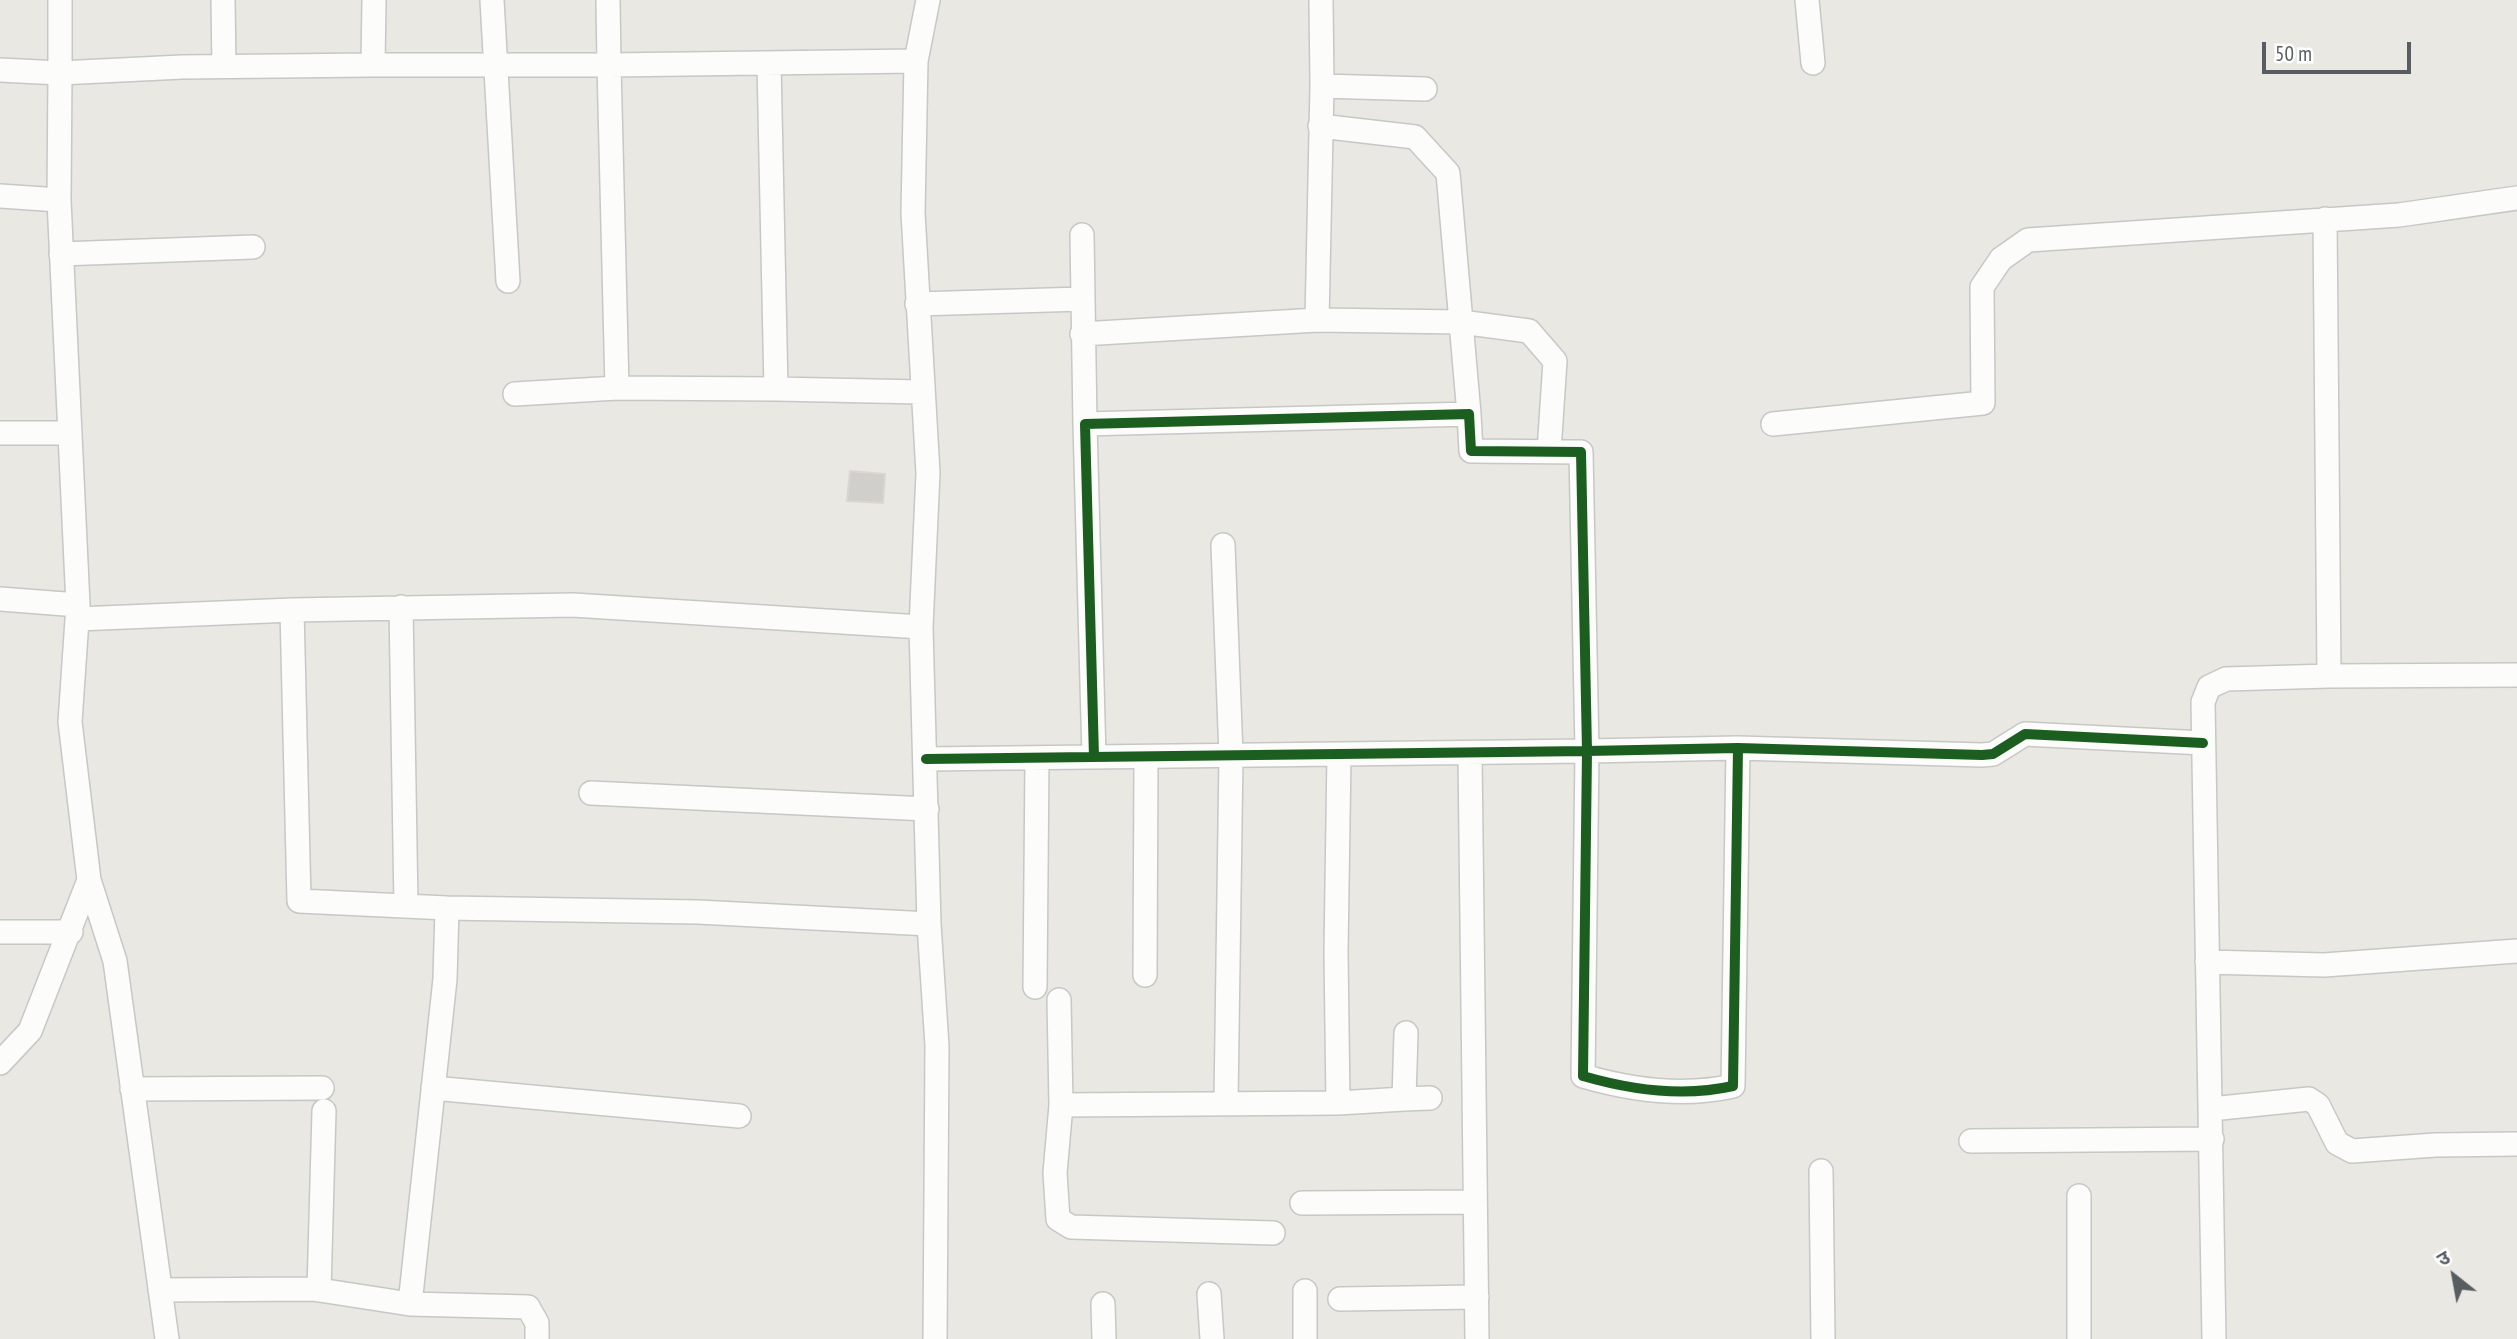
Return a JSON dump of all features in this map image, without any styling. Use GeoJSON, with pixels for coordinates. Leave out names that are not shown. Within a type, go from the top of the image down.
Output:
{"type":"FeatureCollection","features":[{"type":"Feature","properties":{"kind":"street"},"geometry":{"type":"LineString","coordinates":[[60,0],[59,200],[78,612],[70,722],[89,880],[115,961],[167,1339]]}},
{"type":"Feature","properties":{"kind":"street"},"geometry":{"type":"LineString","coordinates":[[223,0],[224,66]]}},
{"type":"Feature","properties":{"kind":"street"},"geometry":{"type":"LineString","coordinates":[[373,65],[374,0]]}},
{"type":"Feature","properties":{"kind":"street"},"geometry":{"type":"LineString","coordinates":[[492,0],[508,281]]}},
{"type":"Feature","properties":{"kind":"street"},"geometry":{"type":"LineString","coordinates":[[608,0],[617,388]]}},
{"type":"Feature","properties":{"kind":"street"},"geometry":{"type":"LineString","coordinates":[[928,0],[916,61],[913,213],[928,473],[921,627],[929,924],[937,1046],[935,1339]]}},
{"type":"Feature","properties":{"kind":"street"},"geometry":{"type":"LineString","coordinates":[[1317,320],[1321,0]]}},
{"type":"Feature","properties":{"kind":"street"},"geometry":{"type":"LineString","coordinates":[[1807,0],[1813,63]]}},
{"type":"Feature","properties":{"kind":"street"},"geometry":{"type":"LineString","coordinates":[[0,70],[60,73],[224,66],[916,61]]}},
{"type":"Feature","properties":{"kind":"street"},"geometry":{"type":"LineString","coordinates":[[769,64],[776,389]]}},
{"type":"Feature","properties":{"kind":"street"},"geometry":{"type":"LineString","coordinates":[[1322,86],[1425,89]]}},
{"type":"Feature","properties":{"kind":"street"},"geometry":{"type":"LineString","coordinates":[[1320,126],[1415,137],[1448,173],[1471,451],[1581,452],[1587,751],[1583,1076],[1621,1087],[1707,1092],[1732,1086],[1738,748]]}},
{"type":"Feature","properties":{"kind":"street"},"geometry":{"type":"LineString","coordinates":[[0,196],[59,200]]}},
{"type":"Feature","properties":{"kind":"street"},"geometry":{"type":"LineString","coordinates":[[1773,424],[1983,403],[1982,287],[2001,259],[2028,240],[2399,215],[2517,198]]}},
{"type":"Feature","properties":{"kind":"street"},"geometry":{"type":"LineString","coordinates":[[2325,219],[2329,676]]}},
{"type":"Feature","properties":{"kind":"street"},"geometry":{"type":"LineString","coordinates":[[1082,235],[1082,334],[1094,757]]}},
{"type":"Feature","properties":{"kind":"street"},"geometry":{"type":"LineString","coordinates":[[61,254],[253,247]]}},
{"type":"Feature","properties":{"kind":"street"},"geometry":{"type":"LineString","coordinates":[[917,304],[1082,299]]}},
{"type":"Feature","properties":{"kind":"street"},"geometry":{"type":"LineString","coordinates":[[1082,334],[1317,320],[1461,322],[1529,331],[1555,361],[1549,451]]}},
{"type":"Feature","properties":{"kind":"street"},"geometry":{"type":"LineString","coordinates":[[515,394],[617,388],[922,392]]}},
{"type":"Feature","properties":{"kind":"street"},"geometry":{"type":"LineString","coordinates":[[1086,424],[1469,414]]}},
{"type":"Feature","properties":{"kind":"street"},"geometry":{"type":"LineString","coordinates":[[0,433],[70,433]]}},
{"type":"Feature","properties":{"kind":"street"},"geometry":{"type":"LineString","coordinates":[[1223,545],[1231,756],[1226,1102]]}},
{"type":"Feature","properties":{"kind":"street"},"geometry":{"type":"LineString","coordinates":[[0,599],[78,612],[573,605],[921,627]]}},
{"type":"Feature","properties":{"kind":"street"},"geometry":{"type":"LineString","coordinates":[[401,607],[406,906]]}},
{"type":"Feature","properties":{"kind":"street"},"geometry":{"type":"LineString","coordinates":[[292,610],[299,901],[447,908],[698,912],[929,924]]}},
{"type":"Feature","properties":{"kind":"street"},"geometry":{"type":"LineString","coordinates":[[2214,1339],[2203,743],[2203,702],[2208,687],[2225,679],[2517,675]]}},
{"type":"Feature","properties":{"kind":"street"},"geometry":{"type":"LineString","coordinates":[[926,759],[1470,754],[1738,748],[1982,755],[1993,754],[2025,734],[2203,743]]}},
{"type":"Feature","properties":{"kind":"street"},"geometry":{"type":"LineString","coordinates":[[1470,754],[1477,1339]]}},
{"type":"Feature","properties":{"kind":"street"},"geometry":{"type":"LineString","coordinates":[[1338,1103],[1336,952],[1339,755]]}},
{"type":"Feature","properties":{"kind":"street"},"geometry":{"type":"LineString","coordinates":[[1146,757],[1146,975]]}},
{"type":"Feature","properties":{"kind":"street"},"geometry":{"type":"LineString","coordinates":[[1035,987],[1037,758]]}},
{"type":"Feature","properties":{"kind":"street"},"geometry":{"type":"LineString","coordinates":[[591,793],[927,809]]}},
{"type":"Feature","properties":{"kind":"street"},"geometry":{"type":"LineString","coordinates":[[0,1063],[30,1031],[71,933],[89,880]]}},
{"type":"Feature","properties":{"kind":"street"},"geometry":{"type":"LineString","coordinates":[[410,1304],[445,979],[447,908]]}},
{"type":"Feature","properties":{"kind":"street"},"geometry":{"type":"LineString","coordinates":[[0,932],[71,933]]}},
{"type":"Feature","properties":{"kind":"street"},"geometry":{"type":"LineString","coordinates":[[2207,962],[2324,965],[2517,951]]}},
{"type":"Feature","properties":{"kind":"street"},"geometry":{"type":"LineString","coordinates":[[1059,1000],[1061,1105],[1055,1173],[1058,1219],[1071,1227],[1273,1233]]}},
{"type":"Feature","properties":{"kind":"street"},"geometry":{"type":"LineString","coordinates":[[1404,1098],[1406,1032]]}},
{"type":"Feature","properties":{"kind":"street"},"geometry":{"type":"LineString","coordinates":[[132,1089],[322,1088]]}},
{"type":"Feature","properties":{"kind":"street"},"geometry":{"type":"LineString","coordinates":[[433,1088],[739,1116]]}},
{"type":"Feature","properties":{"kind":"street"},"geometry":{"type":"LineString","coordinates":[[1061,1105],[1338,1103],[1430,1098]]}},
{"type":"Feature","properties":{"kind":"street"},"geometry":{"type":"LineString","coordinates":[[2211,1109],[2309,1099],[2318,1105],[2337,1143],[2352,1151],[2435,1144],[2517,1144]]}},
{"type":"Feature","properties":{"kind":"street"},"geometry":{"type":"LineString","coordinates":[[319,1290],[324,1111]]}},
{"type":"Feature","properties":{"kind":"street"},"geometry":{"type":"LineString","coordinates":[[1970,1141],[2212,1139]]}},
{"type":"Feature","properties":{"kind":"street"},"geometry":{"type":"LineString","coordinates":[[1821,1171],[1823,1339]]}},
{"type":"Feature","properties":{"kind":"street"},"geometry":{"type":"LineString","coordinates":[[2079,1196],[2079,1339]]}},
{"type":"Feature","properties":{"kind":"street"},"geometry":{"type":"LineString","coordinates":[[1303,1203],[1475,1202]]}},
{"type":"Feature","properties":{"kind":"street"},"geometry":{"type":"LineString","coordinates":[[160,1290],[319,1290],[410,1304],[528,1307],[537,1323],[537,1339]]}},
{"type":"Feature","properties":{"kind":"street"},"geometry":{"type":"LineString","coordinates":[[1305,1291],[1305,1339]]}},
{"type":"Feature","properties":{"kind":"street"},"geometry":{"type":"LineString","coordinates":[[1209,1294],[1212,1339]]}},
{"type":"Feature","properties":{"kind":"street"},"geometry":{"type":"LineString","coordinates":[[1340,1299],[1477,1297]]}},
{"type":"Feature","properties":{"kind":"street"},"geometry":{"type":"LineString","coordinates":[[1103,1304],[1104,1339]]}},
{"type":"Feature","properties":{"kind":"building"},"geometry":{"type":"Polygon","coordinates":[[[850,471],[885,474],[883,503],[847,501],[850,471]]]}},
{"type":"Feature","properties":{"kind":"cycle path"},"geometry":{"type":"LineString","coordinates":[[926,759],[1587,751],[1581,452],[1471,451],[1469,414],[1085,424],[1094,757]]}},
{"type":"Feature","properties":{"kind":"cycle path"},"geometry":{"type":"LineString","coordinates":[[1738,748],[1733,1086],[1696,1091],[1658,1090],[1583,1076],[1587,751],[1738,748],[1982,755],[1993,754],[2025,734],[2203,743]]}}]}
